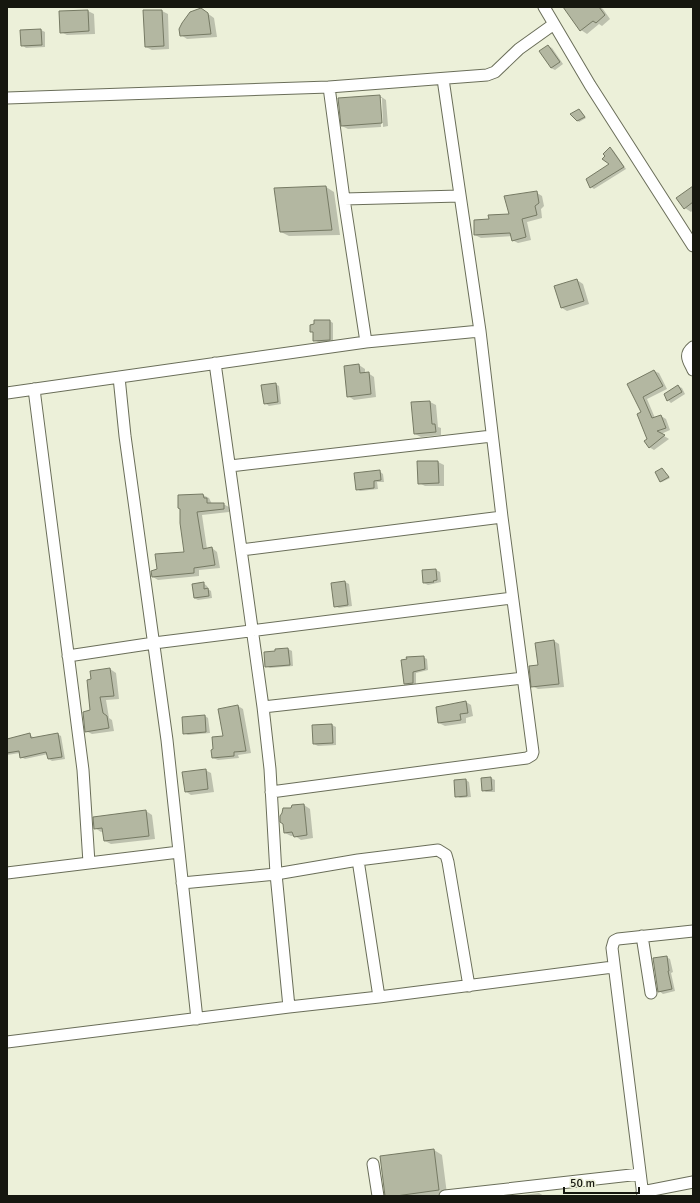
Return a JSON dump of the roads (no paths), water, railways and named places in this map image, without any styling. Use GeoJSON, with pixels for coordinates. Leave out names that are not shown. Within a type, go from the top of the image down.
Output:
{"type":"FeatureCollection","features":[{"type":"Feature","properties":{"kind":"street"},"geometry":{"type":"LineString","coordinates":[[544,7],[595,92],[693,246]]}},
{"type":"Feature","properties":{"kind":"street"},"geometry":{"type":"LineString","coordinates":[[7,98],[329,87],[488,75],[495,72],[519,48],[554,24]]}},
{"type":"Feature","properties":{"kind":"street"},"geometry":{"type":"LineString","coordinates":[[271,792],[527,758],[532,755],[533,749],[512,598],[480,331],[444,79]]}},
{"type":"Feature","properties":{"kind":"street"},"geometry":{"type":"LineString","coordinates":[[329,87],[344,199],[366,342]]}},
{"type":"Feature","properties":{"kind":"street"},"geometry":{"type":"LineString","coordinates":[[344,199],[460,196]]}},
{"type":"Feature","properties":{"kind":"street"},"geometry":{"type":"LineString","coordinates":[[7,393],[366,342],[480,331]]}},
{"type":"Feature","properties":{"kind":"street"},"geometry":{"type":"LineString","coordinates":[[693,347],[687,354],[693,370]]}},
{"type":"Feature","properties":{"kind":"street"},"geometry":{"type":"LineString","coordinates":[[215,363],[263,708],[271,792],[276,874],[289,1007]]}},
{"type":"Feature","properties":{"kind":"street"},"geometry":{"type":"LineString","coordinates":[[120,377],[125,436],[154,643],[197,1019]]}},
{"type":"Feature","properties":{"kind":"street"},"geometry":{"type":"LineString","coordinates":[[34,389],[83,770],[90,863]]}},
{"type":"Feature","properties":{"kind":"street"},"geometry":{"type":"LineString","coordinates":[[230,466],[492,436]]}},
{"type":"Feature","properties":{"kind":"street"},"geometry":{"type":"LineString","coordinates":[[241,550],[502,517]]}},
{"type":"Feature","properties":{"kind":"street"},"geometry":{"type":"LineString","coordinates":[[68,656],[154,643],[512,598]]}},
{"type":"Feature","properties":{"kind":"street"},"geometry":{"type":"LineString","coordinates":[[263,708],[523,678]]}},
{"type":"Feature","properties":{"kind":"street"},"geometry":{"type":"LineString","coordinates":[[182,883],[276,874],[358,860],[438,850],[446,855],[469,986]]}},
{"type":"Feature","properties":{"kind":"street"},"geometry":{"type":"LineString","coordinates":[[7,873],[179,852]]}},
{"type":"Feature","properties":{"kind":"street"},"geometry":{"type":"LineString","coordinates":[[358,860],[379,997]]}},
{"type":"Feature","properties":{"kind":"street"},"geometry":{"type":"LineString","coordinates":[[693,931],[618,939],[614,942],[612,948],[613,967],[642,1194],[693,1182]]}},
{"type":"Feature","properties":{"kind":"street"},"geometry":{"type":"LineString","coordinates":[[642,936],[651,993]]}},
{"type":"Feature","properties":{"kind":"street"},"geometry":{"type":"LineString","coordinates":[[7,1042],[613,967]]}},
{"type":"Feature","properties":{"kind":"street"},"geometry":{"type":"LineString","coordinates":[[373,1164],[378,1196]]}},
{"type":"Feature","properties":{"kind":"street"},"geometry":{"type":"LineString","coordinates":[[445,1196],[640,1174]]}}]}
